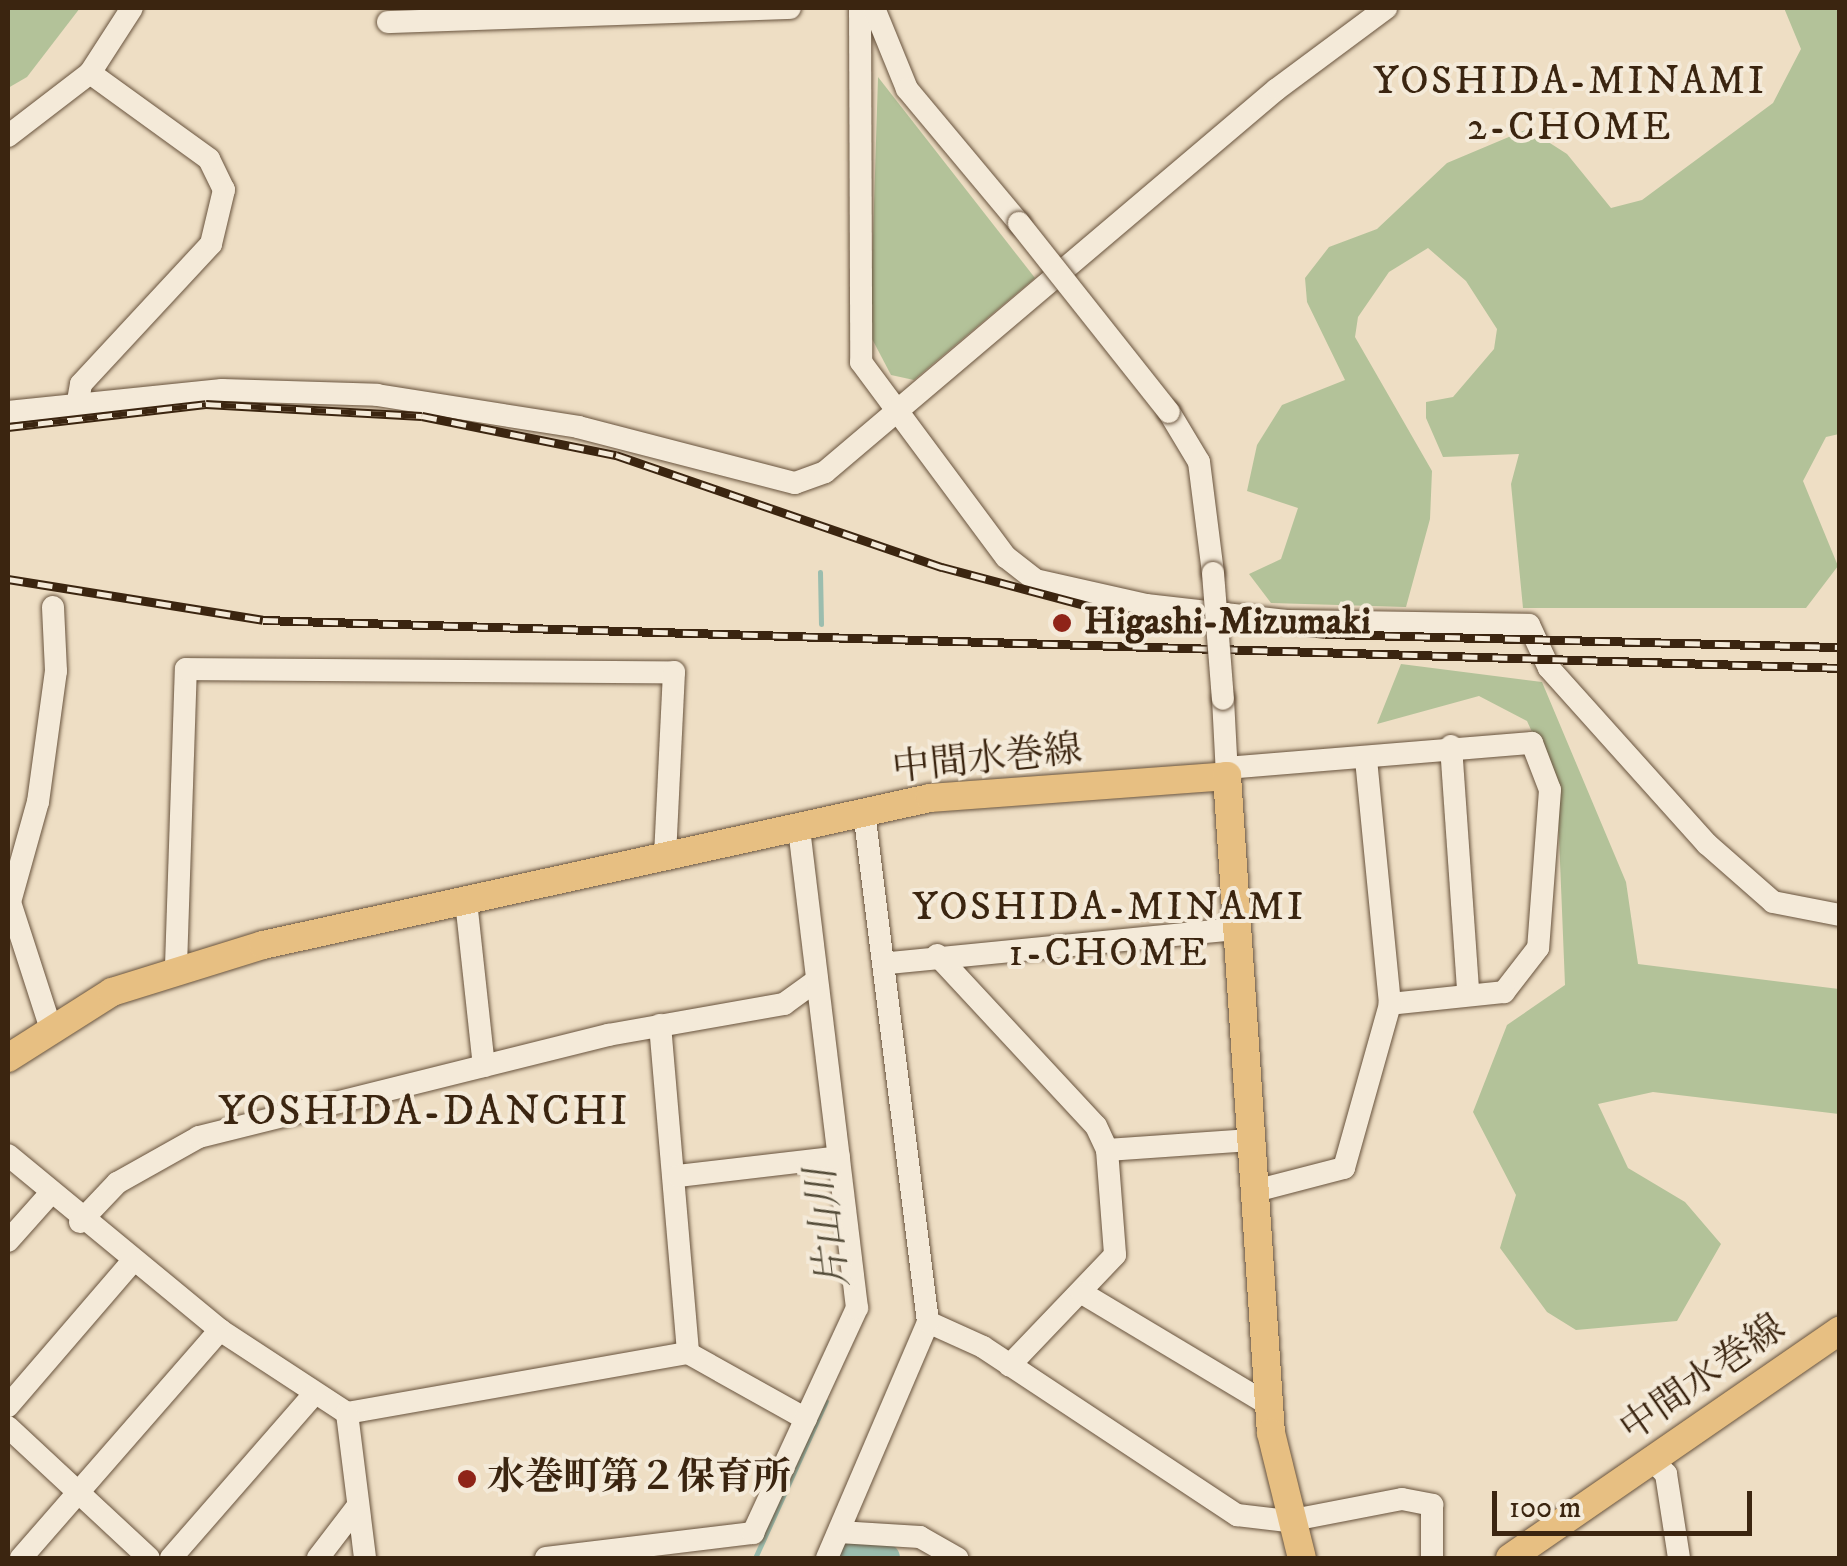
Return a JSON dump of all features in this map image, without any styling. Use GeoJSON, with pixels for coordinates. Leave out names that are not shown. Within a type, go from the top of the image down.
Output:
{"type":"FeatureCollection","features":[{"type":"Feature","properties":{"kind":"main road","name":"中間水巻線"},"geometry":{"type":"LineString","coordinates":[[8,1058],[50,1026],[176,966],[664,854],[930,798],[1226,772]]}},
{"type":"Feature","properties":{"kind":"main road"},"geometry":{"type":"LineString","coordinates":[[1226,772],[1268,1405],[1288,1521],[1302,1558]]}},
{"type":"Feature","properties":{"kind":"main road","name":"中間水巻線"},"geometry":{"type":"LineString","coordinates":[[1510,1558],[1840,1330]]}},
{"type":"Feature","properties":{"kind":"street"},"geometry":{"type":"LineString","coordinates":[[8,136],[90,73],[132,8]]}},
{"type":"Feature","properties":{"kind":"street"},"geometry":{"type":"LineString","coordinates":[[388,22],[790,8]]}},
{"type":"Feature","properties":{"kind":"street"},"geometry":{"type":"LineString","coordinates":[[860,8],[856,343],[880,394],[898,408],[984,530],[1035,580],[1286,622],[1528,625],[1549,668],[1706,844],[1773,902],[1840,914]]}},
{"type":"Feature","properties":{"kind":"street"},"geometry":{"type":"LineString","coordinates":[[874,8],[907,89],[1169,412],[1199,462],[1213,573],[1226,772],[1366,760],[1451,746],[1532,743],[1550,790],[1538,948],[1504,992],[1468,992],[1390,1004]]}},
{"type":"Feature","properties":{"kind":"street"},"geometry":{"type":"LineString","coordinates":[[8,412],[78,401],[222,390],[377,394],[578,427],[795,483],[825,472],[1386,8]]}},
{"type":"Feature","properties":{"kind":"street"},"geometry":{"type":"LineString","coordinates":[[78,401],[81,384],[210,244],[224,190],[209,159],[90,73]]}},
{"type":"Feature","properties":{"kind":"street"},"geometry":{"type":"LineString","coordinates":[[50,1026],[9,902],[38,802],[56,671],[52,608]]}},
{"type":"Feature","properties":{"kind":"street"},"geometry":{"type":"LineString","coordinates":[[176,966],[186,669],[674,672],[664,854]]}},
{"type":"Feature","properties":{"kind":"street"},"geometry":{"type":"LineString","coordinates":[[1451,746],[1468,992]]}},
{"type":"Feature","properties":{"kind":"street"},"geometry":{"type":"LineString","coordinates":[[1255,1191],[1344,1168],[1390,1004],[1366,760]]}},
{"type":"Feature","properties":{"kind":"street"},"geometry":{"type":"LineString","coordinates":[[827,1558],[928,1322],[889,963],[864,812]]}},
{"type":"Feature","properties":{"kind":"street"},"geometry":{"type":"LineString","coordinates":[[546,1558],[753,1533],[857,1308],[799,826]]}},
{"type":"Feature","properties":{"kind":"street"},"geometry":{"type":"LineString","coordinates":[[466,901],[484,1066]]}},
{"type":"Feature","properties":{"kind":"street"},"geometry":{"type":"LineString","coordinates":[[889,963],[937,954],[1237,928]]}},
{"type":"Feature","properties":{"kind":"street"},"geometry":{"type":"LineString","coordinates":[[937,954],[1096,1126],[1107,1150],[1115,1256],[1009,1366]]}},
{"type":"Feature","properties":{"kind":"street"},"geometry":{"type":"LineString","coordinates":[[80,1222],[151,1159],[199,1137],[660,1025],[784,1004],[816,981]]}},
{"type":"Feature","properties":{"kind":"street"},"geometry":{"type":"LineString","coordinates":[[660,1025],[678,1176],[688,1353]]}},
{"type":"Feature","properties":{"kind":"street"},"geometry":{"type":"LineString","coordinates":[[1107,1150],[1251,1140]]}},
{"type":"Feature","properties":{"kind":"street"},"geometry":{"type":"LineString","coordinates":[[8,1156],[80,1222],[220,1330],[347,1413],[688,1353],[806,1419]]}},
{"type":"Feature","properties":{"kind":"street"},"geometry":{"type":"LineString","coordinates":[[678,1176],[839,1156]]}},
{"type":"Feature","properties":{"kind":"street"},"geometry":{"type":"LineString","coordinates":[[8,1242],[49,1195]]}},
{"type":"Feature","properties":{"kind":"street"},"geometry":{"type":"LineString","coordinates":[[8,1406],[132,1262]]}},
{"type":"Feature","properties":{"kind":"street"},"geometry":{"type":"LineString","coordinates":[[1082,1294],[1268,1405]]}},
{"type":"Feature","properties":{"kind":"street"},"geometry":{"type":"LineString","coordinates":[[928,1322],[1009,1366],[1237,1515],[1288,1521],[1424,1502],[1432,1558]]}},
{"type":"Feature","properties":{"kind":"street"},"geometry":{"type":"LineString","coordinates":[[21,1558],[220,1330]]}},
{"type":"Feature","properties":{"kind":"street"},"geometry":{"type":"LineString","coordinates":[[171,1558],[314,1394]]}},
{"type":"Feature","properties":{"kind":"street"},"geometry":{"type":"LineString","coordinates":[[347,1413],[365,1558]]}},
{"type":"Feature","properties":{"kind":"street"},"geometry":{"type":"LineString","coordinates":[[8,1427],[149,1558]]}},
{"type":"Feature","properties":{"kind":"street"},"geometry":{"type":"LineString","coordinates":[[1652,1460],[1666,1474],[1679,1558]]}},
{"type":"Feature","properties":{"kind":"street"},"geometry":{"type":"LineString","coordinates":[[318,1558],[358,1507]]}},
{"type":"Feature","properties":{"kind":"street"},"geometry":{"type":"LineString","coordinates":[[839,1532],[920,1537],[957,1558]]}},
{"type":"Feature","properties":{"kind":"green space"},"geometry":{"type":"Polygon","coordinates":[[[8,8],[80,8],[27,77],[8,88],[8,8]]]}},
{"type":"Feature","properties":{"kind":"green space"},"geometry":{"type":"Polygon","coordinates":[[[1784,8],[1840,10],[1839,434],[1826,437],[1803,481],[1838,566],[1806,608],[1523,608],[1511,484],[1519,454],[1443,457],[1426,418],[1426,402],[1453,397],[1494,349],[1497,329],[1466,281],[1428,248],[1389,272],[1358,317],[1355,337],[1432,471],[1430,519],[1406,607],[1271,603],[1249,574],[1281,559],[1298,508],[1247,491],[1257,445],[1282,405],[1345,380],[1307,302],[1305,278],[1329,247],[1377,229],[1447,163],[1528,129],[1567,154],[1611,208],[1642,200],[1773,103],[1801,49],[1784,8]]]}},
{"type":"Feature","properties":{"kind":"green space"},"geometry":{"type":"Polygon","coordinates":[[[878,77],[1035,278],[914,380],[891,375],[870,335],[878,77]]]}},
{"type":"Feature","properties":{"kind":"green space"},"geometry":{"type":"Polygon","coordinates":[[[1401,664],[1542,682],[1626,882],[1638,964],[1839,989],[1839,1114],[1653,1092],[1598,1104],[1628,1168],[1685,1202],[1721,1244],[1677,1321],[1576,1330],[1547,1312],[1500,1248],[1516,1195],[1473,1112],[1507,1025],[1565,985],[1557,787],[1527,721],[1479,696],[1377,724],[1401,664]]]}},
{"type":"Feature","properties":{"kind":"waterway","name":"片山川"},"geometry":{"type":"LineString","coordinates":[[820,572],[821,624]]}},
{"type":"Feature","properties":{"kind":"waterway","name":"片山川"},"geometry":{"type":"LineString","coordinates":[[755,1558],[826,1401]]}},
{"type":"Feature","properties":{"kind":"waterway"},"geometry":{"type":"LineString","coordinates":[[831,1558],[885,1558]]}},
{"type":"Feature","properties":{"kind":"railway"},"geometry":{"type":"LineString","coordinates":[[8,427],[206,404],[422,416],[616,455],[942,567],[1122,615],[1325,634],[1840,647]]}},
{"type":"Feature","properties":{"kind":"railway"},"geometry":{"type":"LineString","coordinates":[[8,579],[263,620],[1840,668]]}},
{"type":"Feature","properties":{"kind":"place","name":"Higashi-Mizumaki"},"geometry":{"type":"Point","coordinates":[1062,623]}},
{"type":"Feature","properties":{"kind":"place","name":"水巻町第２保育所"},"geometry":{"type":"Point","coordinates":[467,1479]}},
{"type":"Feature","properties":{"kind":"district","name":"YOSHIDA-MINAMI 2-CHOME"},"geometry":{"type":"Point","coordinates":[1570,105]}},
{"type":"Feature","properties":{"kind":"district","name":"YOSHIDA-MINAMI 1-CHOME"},"geometry":{"type":"Point","coordinates":[1109,931]}},
{"type":"Feature","properties":{"kind":"district","name":"YOSHIDA-DANCHI"},"geometry":{"type":"Point","coordinates":[424,1112]}}]}
